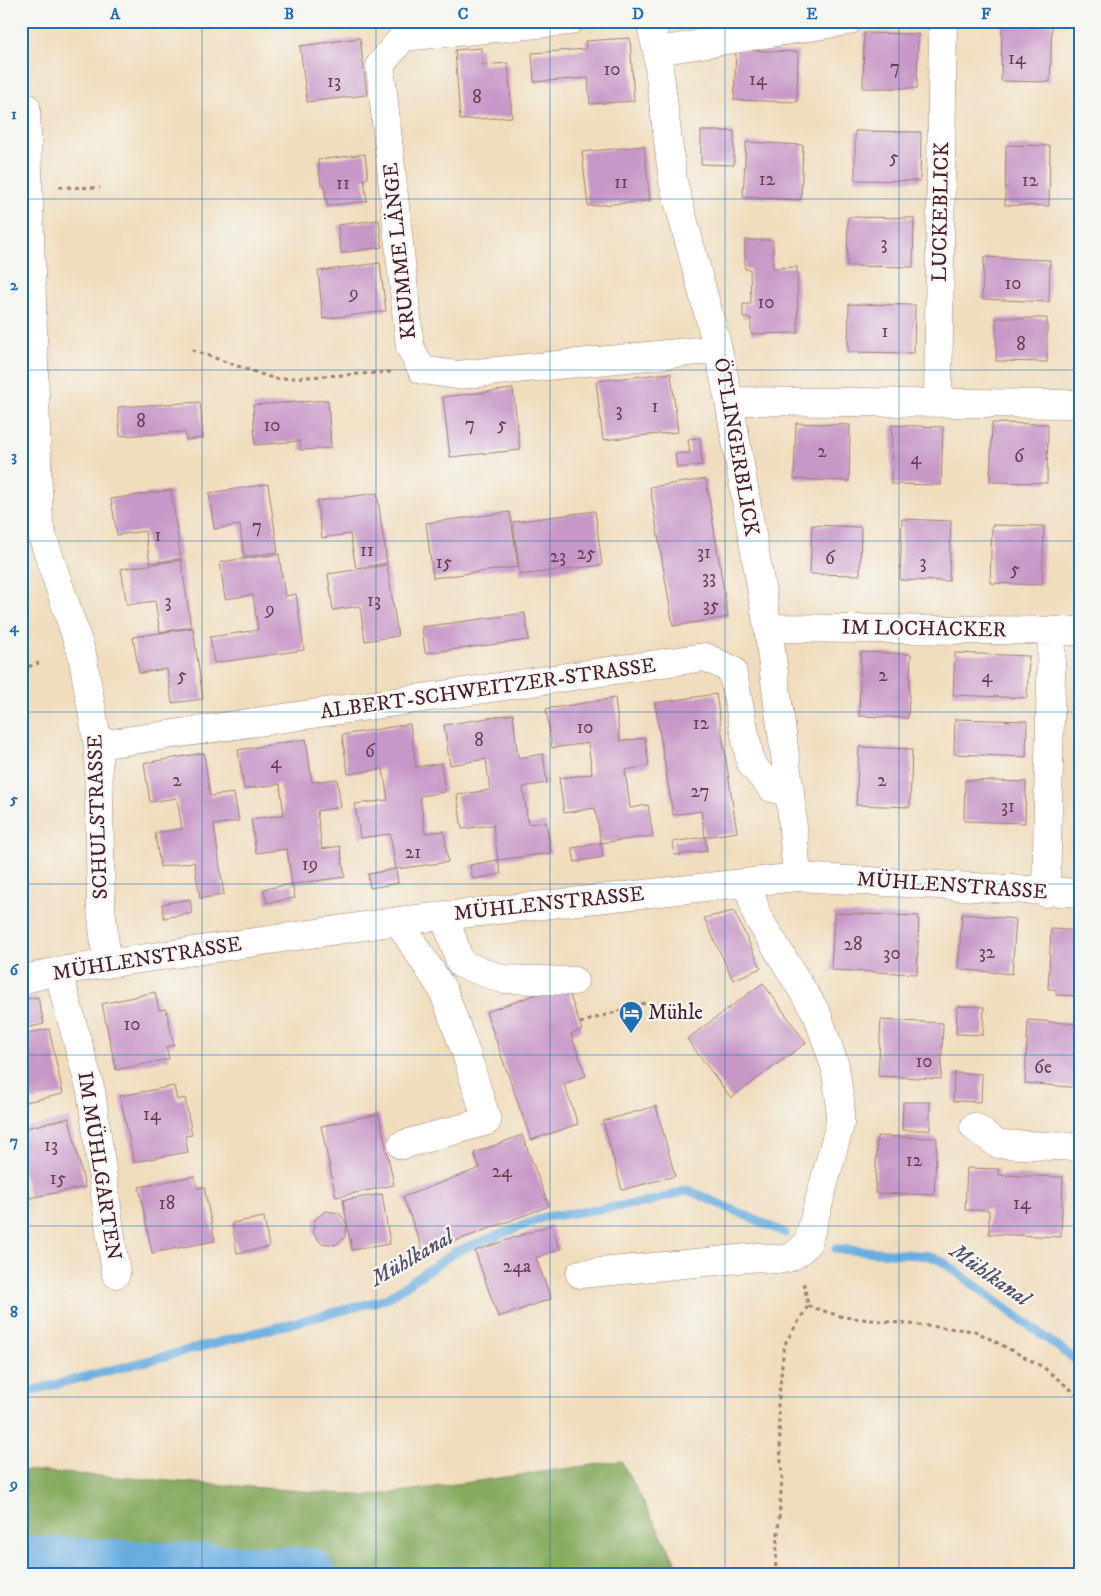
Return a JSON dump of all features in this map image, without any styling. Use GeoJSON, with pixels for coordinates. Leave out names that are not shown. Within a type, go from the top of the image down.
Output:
{"type":"FeatureCollection","features":[{"type":"Feature","properties":{"kind":"street","name":"KRUMME LÄNGE"},"geometry":{"type":"LineString","coordinates":[[569,21],[403,38],[380,65],[410,347],[422,370],[457,375],[718,349]]}},
{"type":"Feature","properties":{"kind":"street","name":"ÖTLINGERBLICK"},"geometry":{"type":"LineString","coordinates":[[650,21],[657,51],[673,182],[718,349],[729,401],[768,628],[790,793],[797,877]]}},
{"type":"Feature","properties":{"kind":"street"},"geometry":{"type":"LineString","coordinates":[[657,51],[848,21]]}},
{"type":"Feature","properties":{"kind":"street","name":"LUCKEBLICK"},"geometry":{"type":"LineString","coordinates":[[938,403],[943,21]]}},
{"type":"Feature","properties":{"kind":"street","name":"SCHULSTRASSE"},"geometry":{"type":"LineString","coordinates":[[26,107],[28,186],[26,288],[30,528],[82,654],[98,745],[101,907],[107,964]]}},
{"type":"Feature","properties":{"kind":"street"},"geometry":{"type":"LineString","coordinates":[[729,401],[1080,404]]}},
{"type":"Feature","properties":{"kind":"street","name":"IM LOCHACKER"},"geometry":{"type":"LineString","coordinates":[[768,628],[1080,631]]}},
{"type":"Feature","properties":{"kind":"street"},"geometry":{"type":"LineString","coordinates":[[1046,893],[1052,630]]}},
{"type":"Feature","properties":{"kind":"street","name":"ALBERT-SCHWEITZER-STRASSE"},"geometry":{"type":"LineString","coordinates":[[98,745],[705,657],[732,670],[751,764],[772,788],[790,793]]}},
{"type":"Feature","properties":{"kind":"street","name":"MÜHLENSTRASSE"},"geometry":{"type":"LineString","coordinates":[[21,980],[58,971],[398,921],[797,877],[1046,893],[1080,893]]}},
{"type":"Feature","properties":{"kind":"street"},"geometry":{"type":"LineString","coordinates":[[580,1274],[759,1257],[782,1261],[799,1252],[808,1242],[840,1124],[840,1101],[835,1066],[817,1014],[757,916],[748,883]]}},
{"type":"Feature","properties":{"kind":"street"},"geometry":{"type":"LineString","coordinates":[[444,916],[461,964],[502,979],[574,981]]}},
{"type":"Feature","properties":{"kind":"street"},"geometry":{"type":"LineString","coordinates":[[398,921],[443,990],[466,1053],[487,1121],[402,1146]]}},
{"type":"Feature","properties":{"kind":"street","name":"IM MÜHLGARTEN"},"geometry":{"type":"LineString","coordinates":[[58,971],[91,1092],[116,1274]]}},
{"type":"Feature","properties":{"kind":"street"},"geometry":{"type":"LineString","coordinates":[[974,1127],[998,1144],[1080,1147]]}},
{"type":"Feature","properties":{"kind":"path"},"geometry":{"type":"LineString","coordinates":[[28,186],[100,188]]}},
{"type":"Feature","properties":{"kind":"path"},"geometry":{"type":"LineString","coordinates":[[192,350],[275,379],[422,370]]}},
{"type":"Feature","properties":{"kind":"path"},"geometry":{"type":"LineString","coordinates":[[21,669],[39,663]]}},
{"type":"Feature","properties":{"kind":"path"},"geometry":{"type":"LineString","coordinates":[[580,1023],[645,1004]]}},
{"type":"Feature","properties":{"kind":"path"},"geometry":{"type":"LineString","coordinates":[[775,1575],[782,1478],[778,1406],[784,1345],[808,1306],[799,1252]]}},
{"type":"Feature","properties":{"kind":"path"},"geometry":{"type":"LineString","coordinates":[[808,1306],[843,1317],[975,1331],[1042,1368],[1080,1397]]}},
{"type":"Feature","properties":{"kind":"green space"},"geometry":{"type":"Polygon","coordinates":[[[621,1461],[683,1575],[21,1575],[21,1470],[370,1496],[621,1461]]]}},
{"type":"Feature","properties":{"kind":"building"},"geometry":{"type":"Polygon","coordinates":[[[1002,23],[1052,24],[1050,82],[1001,81],[1002,23]]]}},
{"type":"Feature","properties":{"kind":"building"},"geometry":{"type":"Polygon","coordinates":[[[864,33],[918,34],[917,88],[863,88],[864,33]]]}},
{"type":"Feature","properties":{"kind":"building"},"geometry":{"type":"Polygon","coordinates":[[[360,38],[367,95],[307,102],[300,46],[360,38]]]}},
{"type":"Feature","properties":{"kind":"building"},"geometry":{"type":"Polygon","coordinates":[[[630,38],[634,101],[590,104],[588,78],[534,82],[532,53],[586,49],[585,41],[630,38]]]}},
{"type":"Feature","properties":{"kind":"building"},"geometry":{"type":"Polygon","coordinates":[[[481,48],[482,65],[508,63],[512,117],[460,120],[455,50],[481,48]]]}},
{"type":"Feature","properties":{"kind":"building"},"geometry":{"type":"Polygon","coordinates":[[[736,50],[798,52],[797,102],[734,100],[736,50]]]}},
{"type":"Feature","properties":{"kind":"building"},"geometry":{"type":"Polygon","coordinates":[[[701,131],[734,131],[734,165],[701,164],[701,131]]]}},
{"type":"Feature","properties":{"kind":"building"},"geometry":{"type":"Polygon","coordinates":[[[855,131],[921,132],[920,181],[855,180],[855,131]]]}},
{"type":"Feature","properties":{"kind":"building"},"geometry":{"type":"Polygon","coordinates":[[[746,142],[803,145],[801,200],[743,197],[746,142]]]}},
{"type":"Feature","properties":{"kind":"building"},"geometry":{"type":"Polygon","coordinates":[[[1006,145],[1050,146],[1049,206],[1005,205],[1006,145]]]}},
{"type":"Feature","properties":{"kind":"building"},"geometry":{"type":"Polygon","coordinates":[[[644,146],[650,201],[588,206],[582,152],[644,146]]]}},
{"type":"Feature","properties":{"kind":"building"},"geometry":{"type":"Polygon","coordinates":[[[365,154],[368,178],[364,179],[367,201],[327,206],[324,184],[321,185],[318,160],[365,154]]]}},
{"type":"Feature","properties":{"kind":"building"},"geometry":{"type":"Polygon","coordinates":[[[848,217],[914,218],[913,267],[847,266],[848,217]]]}},
{"type":"Feature","properties":{"kind":"building"},"geometry":{"type":"Polygon","coordinates":[[[379,220],[382,247],[341,253],[338,225],[379,220]]]}},
{"type":"Feature","properties":{"kind":"building"},"geometry":{"type":"Polygon","coordinates":[[[745,240],[773,240],[773,268],[797,267],[798,333],[751,334],[751,318],[743,318],[743,304],[751,304],[750,269],[745,269],[745,240]]]}},
{"type":"Feature","properties":{"kind":"building"},"geometry":{"type":"Polygon","coordinates":[[[984,257],[1050,260],[1049,302],[982,299],[984,257]]]}},
{"type":"Feature","properties":{"kind":"building"},"geometry":{"type":"Polygon","coordinates":[[[380,263],[386,311],[323,319],[318,271],[380,263]]]}},
{"type":"Feature","properties":{"kind":"building"},"geometry":{"type":"Polygon","coordinates":[[[849,304],[915,305],[914,353],[848,352],[849,304]]]}},
{"type":"Feature","properties":{"kind":"building"},"geometry":{"type":"Polygon","coordinates":[[[996,318],[1047,318],[1047,362],[996,361],[996,318]]]}},
{"type":"Feature","properties":{"kind":"building"},"geometry":{"type":"Polygon","coordinates":[[[671,373],[678,432],[603,440],[596,381],[671,373]]]}},
{"type":"Feature","properties":{"kind":"building"},"geometry":{"type":"Polygon","coordinates":[[[513,389],[520,450],[450,457],[443,397],[513,389]]]}},
{"type":"Feature","properties":{"kind":"building"},"geometry":{"type":"Polygon","coordinates":[[[328,400],[331,448],[300,450],[300,441],[255,445],[253,405],[328,400]]]}},
{"type":"Feature","properties":{"kind":"building"},"geometry":{"type":"Polygon","coordinates":[[[200,402],[203,438],[186,440],[185,432],[120,436],[118,407],[200,402]]]}},
{"type":"Feature","properties":{"kind":"building"},"geometry":{"type":"Polygon","coordinates":[[[796,423],[850,425],[849,481],[794,479],[796,423]]]}},
{"type":"Feature","properties":{"kind":"building"},"geometry":{"type":"Polygon","coordinates":[[[992,423],[1048,424],[1047,483],[990,482],[992,423]]]}},
{"type":"Feature","properties":{"kind":"building"},"geometry":{"type":"Polygon","coordinates":[[[892,425],[943,427],[941,485],[891,484],[892,425]]]}},
{"type":"Feature","properties":{"kind":"building"},"geometry":{"type":"Polygon","coordinates":[[[700,438],[702,465],[677,468],[675,454],[690,453],[688,439],[700,438]]]}},
{"type":"Feature","properties":{"kind":"building"},"geometry":{"type":"Polygon","coordinates":[[[706,479],[728,617],[673,626],[650,487],[706,479]]]}},
{"type":"Feature","properties":{"kind":"building"},"geometry":{"type":"Polygon","coordinates":[[[268,484],[278,552],[244,557],[240,525],[214,529],[209,493],[268,484]]]}},
{"type":"Feature","properties":{"kind":"building"},"geometry":{"type":"Polygon","coordinates":[[[171,490],[181,559],[150,563],[145,531],[117,535],[111,499],[171,490]]]}},
{"type":"Feature","properties":{"kind":"building"},"geometry":{"type":"Polygon","coordinates":[[[377,493],[387,563],[356,568],[350,534],[322,538],[317,501],[377,493]]]}},
{"type":"Feature","properties":{"kind":"building"},"geometry":{"type":"Polygon","coordinates":[[[595,511],[602,565],[520,575],[513,522],[595,511]]]}},
{"type":"Feature","properties":{"kind":"building"},"geometry":{"type":"Polygon","coordinates":[[[510,512],[518,567],[433,578],[426,523],[510,512]]]}},
{"type":"Feature","properties":{"kind":"building"},"geometry":{"type":"Polygon","coordinates":[[[902,519],[951,521],[949,581],[900,580],[902,519]]]}},
{"type":"Feature","properties":{"kind":"building"},"geometry":{"type":"Polygon","coordinates":[[[812,525],[861,527],[860,575],[810,574],[812,525]]]}},
{"type":"Feature","properties":{"kind":"building"},"geometry":{"type":"Polygon","coordinates":[[[992,525],[1044,526],[1042,585],[990,583],[992,525]]]}},
{"type":"Feature","properties":{"kind":"building"},"geometry":{"type":"Polygon","coordinates":[[[279,554],[285,596],[296,594],[304,650],[214,663],[210,637],[258,630],[253,595],[225,599],[220,562],[279,554]]]}},
{"type":"Feature","properties":{"kind":"building"},"geometry":{"type":"Polygon","coordinates":[[[181,560],[191,627],[160,632],[155,601],[127,605],[121,569],[181,560]]]}},
{"type":"Feature","properties":{"kind":"building"},"geometry":{"type":"Polygon","coordinates":[[[387,565],[398,636],[365,641],[360,606],[333,610],[328,574],[387,565]]]}},
{"type":"Feature","properties":{"kind":"building"},"geometry":{"type":"Polygon","coordinates":[[[525,613],[529,640],[425,653],[422,627],[525,613]]]}},
{"type":"Feature","properties":{"kind":"building"},"geometry":{"type":"Polygon","coordinates":[[[193,628],[203,699],[172,703],[167,669],[139,673],[133,637],[193,628]]]}},
{"type":"Feature","properties":{"kind":"building"},"geometry":{"type":"Polygon","coordinates":[[[861,652],[911,654],[908,718],[859,716],[861,652]]]}},
{"type":"Feature","properties":{"kind":"building"},"geometry":{"type":"Polygon","coordinates":[[[955,653],[1029,656],[1027,698],[953,695],[955,653]]]}},
{"type":"Feature","properties":{"kind":"building"},"geometry":{"type":"Polygon","coordinates":[[[716,694],[737,832],[705,837],[701,811],[673,815],[655,703],[716,694]]]}},
{"type":"Feature","properties":{"kind":"building"},"geometry":{"type":"Polygon","coordinates":[[[615,698],[620,741],[645,738],[649,766],[625,770],[630,808],[648,805],[653,836],[601,843],[595,808],[564,813],[559,778],[592,774],[588,743],[552,748],[546,709],[615,698]]]}},
{"type":"Feature","properties":{"kind":"building"},"geometry":{"type":"Polygon","coordinates":[[[513,714],[518,758],[543,754],[547,783],[523,787],[528,824],[546,822],[551,853],[498,860],[493,825],[462,829],[457,795],[490,790],[486,759],[450,765],[444,725],[513,714]]]}},
{"type":"Feature","properties":{"kind":"building"},"geometry":{"type":"Polygon","coordinates":[[[955,719],[1027,721],[1026,757],[954,754],[955,719]]]}},
{"type":"Feature","properties":{"kind":"building"},"geometry":{"type":"Polygon","coordinates":[[[410,724],[416,767],[441,763],[445,792],[420,796],[425,833],[444,831],[448,862],[396,869],[390,834],[360,838],[355,804],[388,800],[383,769],[348,774],[342,735],[410,724]]]}},
{"type":"Feature","properties":{"kind":"building"},"geometry":{"type":"Polygon","coordinates":[[[306,739],[312,782],[337,779],[341,807],[317,811],[322,849],[340,846],[345,877],[292,884],[287,849],[256,853],[251,819],[284,815],[280,784],[244,789],[238,750],[306,739]]]}},
{"type":"Feature","properties":{"kind":"building"},"geometry":{"type":"Polygon","coordinates":[[[859,747],[912,749],[910,807],[856,805],[859,747]]]}},
{"type":"Feature","properties":{"kind":"building"},"geometry":{"type":"Polygon","coordinates":[[[204,753],[210,796],[234,793],[239,821],[214,825],[224,895],[200,898],[194,862],[160,867],[155,833],[182,829],[177,798],[150,802],[144,763],[204,753]]]}},
{"type":"Feature","properties":{"kind":"building"},"geometry":{"type":"Polygon","coordinates":[[[965,780],[1026,782],[1025,823],[964,821],[965,780]]]}},
{"type":"Feature","properties":{"kind":"building"},"geometry":{"type":"Polygon","coordinates":[[[705,837],[707,851],[675,855],[673,842],[705,837]]]}},
{"type":"Feature","properties":{"kind":"building"},"geometry":{"type":"Polygon","coordinates":[[[601,843],[603,857],[575,862],[572,848],[601,843]]]}},
{"type":"Feature","properties":{"kind":"building"},"geometry":{"type":"Polygon","coordinates":[[[498,860],[501,874],[473,879],[470,865],[498,860]]]}},
{"type":"Feature","properties":{"kind":"building"},"geometry":{"type":"Polygon","coordinates":[[[396,869],[398,883],[370,888],[368,874],[396,869]]]}},
{"type":"Feature","properties":{"kind":"building"},"geometry":{"type":"Polygon","coordinates":[[[292,884],[295,898],[267,903],[264,889],[292,884]]]}},
{"type":"Feature","properties":{"kind":"building"},"geometry":{"type":"Polygon","coordinates":[[[190,899],[192,913],[164,918],[162,904],[190,899]]]}},
{"type":"Feature","properties":{"kind":"building"},"geometry":{"type":"Polygon","coordinates":[[[734,911],[761,968],[733,980],[704,918],[734,911]]]}},
{"type":"Feature","properties":{"kind":"building"},"geometry":{"type":"Polygon","coordinates":[[[834,913],[919,916],[917,974],[831,970],[834,913]]]}},
{"type":"Feature","properties":{"kind":"building"},"geometry":{"type":"Polygon","coordinates":[[[962,914],[1016,919],[1012,974],[958,969],[962,914]]]}},
{"type":"Feature","properties":{"kind":"building"},"geometry":{"type":"Polygon","coordinates":[[[1051,929],[1080,931],[1080,996],[1056,995],[1056,989],[1048,989],[1051,929]]]}},
{"type":"Feature","properties":{"kind":"building"},"geometry":{"type":"Polygon","coordinates":[[[763,983],[806,1043],[731,1098],[687,1039],[763,983]]]}},
{"type":"Feature","properties":{"kind":"building"},"geometry":{"type":"Polygon","coordinates":[[[566,984],[582,1030],[571,1034],[586,1076],[564,1084],[578,1124],[531,1140],[486,1012],[566,984]]]}},
{"type":"Feature","properties":{"kind":"building"},"geometry":{"type":"Polygon","coordinates":[[[155,992],[159,1010],[166,1009],[174,1045],[166,1047],[169,1059],[116,1070],[102,1004],[155,992]]]}},
{"type":"Feature","properties":{"kind":"building"},"geometry":{"type":"Polygon","coordinates":[[[38,997],[44,1024],[21,1029],[21,1000],[38,997]]]}},
{"type":"Feature","properties":{"kind":"building"},"geometry":{"type":"Polygon","coordinates":[[[957,1006],[984,1007],[983,1035],[956,1034],[957,1006]]]}},
{"type":"Feature","properties":{"kind":"building"},"geometry":{"type":"Polygon","coordinates":[[[881,1020],[943,1023],[941,1079],[878,1076],[881,1020]]]}},
{"type":"Feature","properties":{"kind":"building"},"geometry":{"type":"Polygon","coordinates":[[[1028,1020],[1080,1024],[1080,1088],[1025,1083],[1028,1020]]]}},
{"type":"Feature","properties":{"kind":"building"},"geometry":{"type":"Polygon","coordinates":[[[49,1029],[63,1094],[21,1103],[21,1034],[49,1029]]]}},
{"type":"Feature","properties":{"kind":"building"},"geometry":{"type":"Polygon","coordinates":[[[954,1073],[982,1074],[981,1102],[953,1101],[954,1073]]]}},
{"type":"Feature","properties":{"kind":"building"},"geometry":{"type":"Polygon","coordinates":[[[174,1086],[177,1100],[185,1098],[192,1135],[185,1136],[188,1152],[134,1162],[120,1096],[174,1086]]]}},
{"type":"Feature","properties":{"kind":"building"},"geometry":{"type":"Polygon","coordinates":[[[903,1102],[930,1102],[930,1130],[902,1130],[903,1102]]]}},
{"type":"Feature","properties":{"kind":"building"},"geometry":{"type":"Polygon","coordinates":[[[656,1106],[675,1176],[622,1190],[603,1121],[656,1106]]]}},
{"type":"Feature","properties":{"kind":"building"},"geometry":{"type":"Polygon","coordinates":[[[379,1114],[394,1185],[336,1197],[321,1126],[379,1114]]]}},
{"type":"Feature","properties":{"kind":"building"},"geometry":{"type":"Polygon","coordinates":[[[69,1118],[85,1187],[30,1198],[21,1162],[21,1129],[69,1118]]]}},
{"type":"Feature","properties":{"kind":"building"},"geometry":{"type":"Polygon","coordinates":[[[522,1135],[549,1206],[424,1253],[403,1197],[480,1168],[474,1153],[522,1135]]]}},
{"type":"Feature","properties":{"kind":"building"},"geometry":{"type":"Polygon","coordinates":[[[877,1136],[937,1138],[934,1195],[875,1193],[877,1136]]]}},
{"type":"Feature","properties":{"kind":"building"},"geometry":{"type":"Polygon","coordinates":[[[967,1168],[999,1169],[999,1175],[1063,1177],[1061,1237],[989,1234],[989,1210],[965,1210],[967,1168]]]}},
{"type":"Feature","properties":{"kind":"building"},"geometry":{"type":"Polygon","coordinates":[[[194,1176],[197,1188],[204,1187],[215,1241],[152,1253],[139,1187],[194,1176]]]}},
{"type":"Feature","properties":{"kind":"building"},"geometry":{"type":"Polygon","coordinates":[[[382,1194],[390,1244],[352,1250],[343,1200],[382,1194]]]}},
{"type":"Feature","properties":{"kind":"building"},"geometry":{"type":"Polygon","coordinates":[[[326,1211],[339,1213],[347,1224],[345,1237],[335,1245],[321,1243],[313,1232],[315,1219],[326,1211]]]}},
{"type":"Feature","properties":{"kind":"building"},"geometry":{"type":"Polygon","coordinates":[[[264,1217],[269,1247],[237,1253],[232,1223],[264,1217]]]}},
{"type":"Feature","properties":{"kind":"building"},"geometry":{"type":"Polygon","coordinates":[[[551,1225],[560,1249],[536,1258],[551,1299],[498,1317],[475,1251],[551,1225]]]}},
{"type":"Feature","properties":{"kind":"waterway","name":"Mühlkanal"},"geometry":{"type":"LineString","coordinates":[[21,1389],[30,1391],[386,1299],[455,1252],[545,1217],[648,1202],[688,1190],[785,1233]]}},
{"type":"Feature","properties":{"kind":"waterway","name":"Mühlkanal"},"geometry":{"type":"LineString","coordinates":[[836,1249],[930,1256],[943,1262],[1080,1363]]}},
{"type":"Feature","properties":{"kind":"waterway"},"geometry":{"type":"LineString","coordinates":[[21,1563],[308,1575]]}},
{"type":"Feature","properties":{"kind":"place","name":"Mühle"},"geometry":{"type":"Point","coordinates":[631,1034]}}]}
